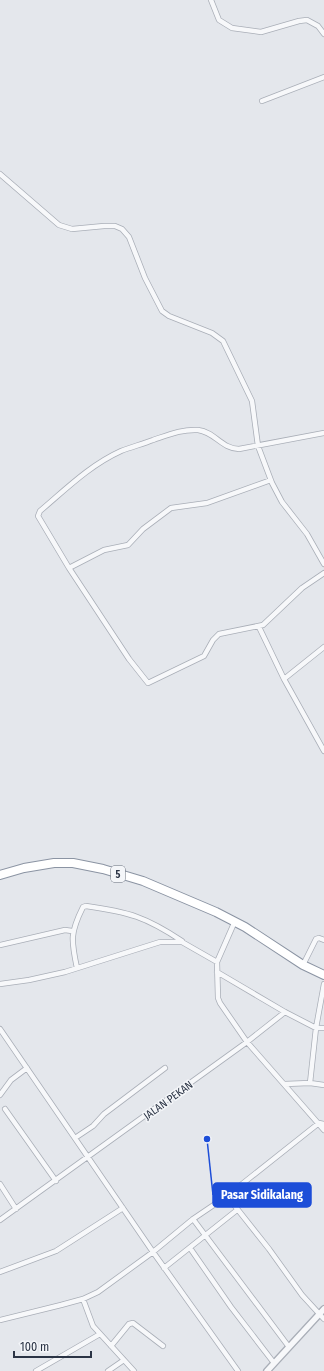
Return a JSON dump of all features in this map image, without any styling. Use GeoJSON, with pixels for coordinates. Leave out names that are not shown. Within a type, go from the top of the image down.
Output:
{"type":"FeatureCollection","features":[{"type":"Feature","properties":{"kind":"highway","name":"5"},"geometry":{"type":"LineString","coordinates":[[0,875],[24,868],[54,863],[86,865],[143,881],[234,921],[303,965],[324,974]]}},
{"type":"Feature","properties":{"kind":"street"},"geometry":{"type":"LineString","coordinates":[[211,0],[219,20],[232,28],[261,32],[307,20],[318,26],[324,34]]}},
{"type":"Feature","properties":{"kind":"street"},"geometry":{"type":"LineString","coordinates":[[262,101],[324,77]]}},
{"type":"Feature","properties":{"kind":"street"},"geometry":{"type":"LineString","coordinates":[[0,174],[59,225],[72,229],[115,226],[126,233],[145,278],[162,311],[170,316],[212,332],[223,341],[252,401],[258,446],[271,480],[282,502],[306,534],[324,564]]}},
{"type":"Feature","properties":{"kind":"street"},"geometry":{"type":"LineString","coordinates":[[324,433],[258,446],[232,449],[204,432],[185,431],[173,433],[122,451],[96,465],[38,514],[39,520],[69,568],[148,684],[204,656],[213,640],[219,634],[259,627],[302,588],[324,573]]}},
{"type":"Feature","properties":{"kind":"street"},"geometry":{"type":"LineString","coordinates":[[69,568],[99,552],[128,545],[143,529],[171,508],[207,503],[271,480]]}},
{"type":"Feature","properties":{"kind":"street"},"geometry":{"type":"LineString","coordinates":[[259,627],[284,679],[324,751]]}},
{"type":"Feature","properties":{"kind":"street"},"geometry":{"type":"LineString","coordinates":[[284,679],[324,647]]}},
{"type":"Feature","properties":{"kind":"street"},"geometry":{"type":"LineString","coordinates":[[77,968],[72,947],[72,931],[83,907],[86,906],[125,911],[152,923],[217,962]]}},
{"type":"Feature","properties":{"kind":"street"},"geometry":{"type":"LineString","coordinates":[[234,921],[217,962],[220,1003],[247,1042],[321,1124],[324,1130]]}},
{"type":"Feature","properties":{"kind":"street"},"geometry":{"type":"LineString","coordinates":[[0,945],[65,930],[72,931]]}},
{"type":"Feature","properties":{"kind":"street"},"geometry":{"type":"LineString","coordinates":[[303,965],[316,939],[319,938],[324,940]]}},
{"type":"Feature","properties":{"kind":"street"},"geometry":{"type":"LineString","coordinates":[[0,984],[29,980],[77,968],[148,944],[160,942],[182,942]]}},
{"type":"Feature","properties":{"kind":"street"},"geometry":{"type":"LineString","coordinates":[[217,972],[285,1012],[316,1028],[324,1028]]}},
{"type":"Feature","properties":{"kind":"street"},"geometry":{"type":"LineString","coordinates":[[310,1083],[316,1028],[324,984]]}},
{"type":"Feature","properties":{"kind":"street","name":"JALAN PEKAN"},"geometry":{"type":"LineString","coordinates":[[0,1220],[247,1042],[285,1012]]}},
{"type":"Feature","properties":{"kind":"street"},"geometry":{"type":"LineString","coordinates":[[0,1029],[164,1268],[238,1371]]}},
{"type":"Feature","properties":{"kind":"street"},"geometry":{"type":"LineString","coordinates":[[0,1095],[11,1080],[27,1068]]}},
{"type":"Feature","properties":{"kind":"street"},"geometry":{"type":"LineString","coordinates":[[75,1138],[93,1126],[104,1114],[165,1068]]}},
{"type":"Feature","properties":{"kind":"street"},"geometry":{"type":"LineString","coordinates":[[285,1084],[310,1083],[324,1085]]}},
{"type":"Feature","properties":{"kind":"street"},"geometry":{"type":"LineString","coordinates":[[5,1109],[56,1181]]}},
{"type":"Feature","properties":{"kind":"street"},"geometry":{"type":"LineString","coordinates":[[0,1320],[83,1299],[103,1289],[153,1252],[193,1219],[227,1196],[321,1124]]}},
{"type":"Feature","properties":{"kind":"street"},"geometry":{"type":"LineString","coordinates":[[0,1184],[16,1208]]}},
{"type":"Feature","properties":{"kind":"street"},"geometry":{"type":"LineString","coordinates":[[227,1196],[269,1249],[302,1295],[324,1320]]}},
{"type":"Feature","properties":{"kind":"street"},"geometry":{"type":"LineString","coordinates":[[0,1272],[56,1251],[123,1208]]}},
{"type":"Feature","properties":{"kind":"street"},"geometry":{"type":"LineString","coordinates":[[164,1268],[206,1237],[237,1210]]}},
{"type":"Feature","properties":{"kind":"street"},"geometry":{"type":"LineString","coordinates":[[193,1219],[289,1348]]}},
{"type":"Feature","properties":{"kind":"street"},"geometry":{"type":"LineString","coordinates":[[190,1248],[231,1307],[274,1363]]}},
{"type":"Feature","properties":{"kind":"street"},"geometry":{"type":"LineString","coordinates":[[83,1299],[90,1321],[134,1371]]}},
{"type":"Feature","properties":{"kind":"street"},"geometry":{"type":"LineString","coordinates":[[267,1371],[324,1309]]}},
{"type":"Feature","properties":{"kind":"street"},"geometry":{"type":"LineString","coordinates":[[111,1346],[129,1324],[133,1323],[163,1346]]}},
{"type":"Feature","properties":{"kind":"street"},"geometry":{"type":"LineString","coordinates":[[36,1371],[100,1334]]}},
{"type":"Feature","properties":{"kind":"street"},"geometry":{"type":"LineString","coordinates":[[108,1371],[124,1360]]}},
{"type":"Feature","properties":{"kind":"place","name":"Pasar Sidikalang"},"geometry":{"type":"Point","coordinates":[207,1139]}}]}
